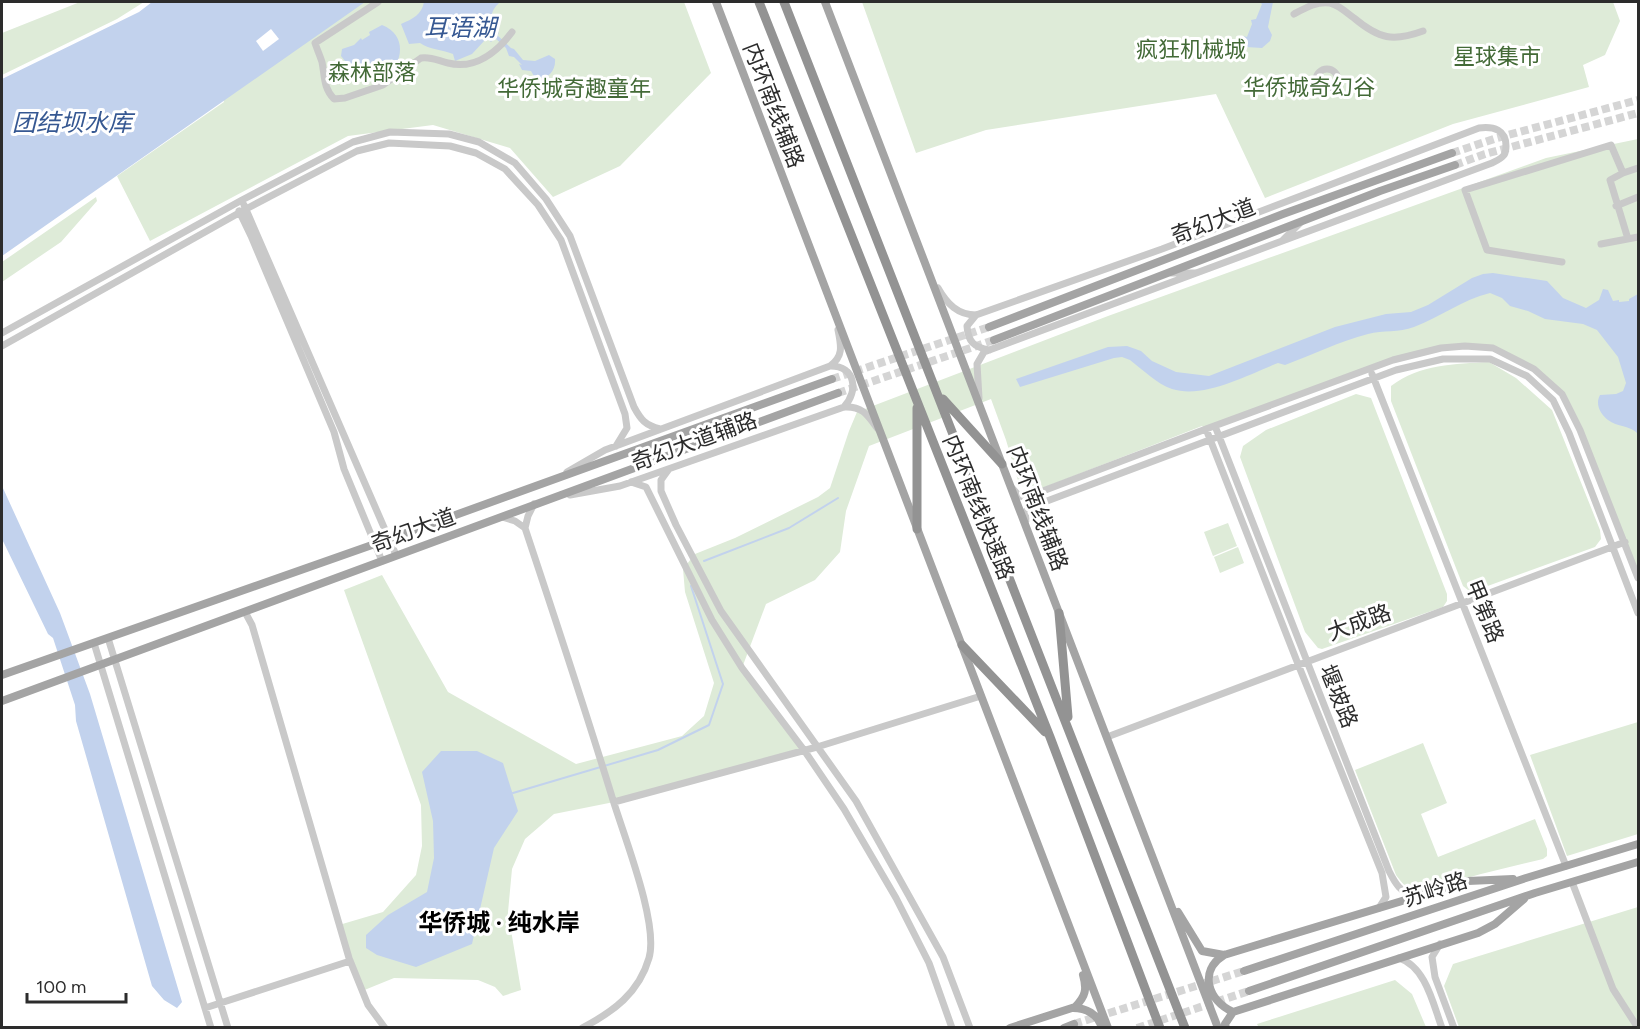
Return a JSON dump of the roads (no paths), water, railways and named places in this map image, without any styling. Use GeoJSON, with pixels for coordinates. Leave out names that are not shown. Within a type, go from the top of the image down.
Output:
{"type":"FeatureCollection","features":[{"type":"Feature","properties":{"kind":"highway","name":"内环南线快速路"},"geometry":{"type":"LineString","coordinates":[[759,2],[1050,737],[1160,1028]]}},
{"type":"Feature","properties":{"kind":"highway","name":"内环南线快速路"},"geometry":{"type":"LineString","coordinates":[[784,2],[1185,1028]]}},
{"type":"Feature","properties":{"kind":"highway"},"geometry":{"type":"LineString","coordinates":[[789,2],[796,34]]}},
{"type":"Feature","properties":{"kind":"highway"},"geometry":{"type":"LineString","coordinates":[[938,393],[1002,464]]}},
{"type":"Feature","properties":{"kind":"highway"},"geometry":{"type":"LineString","coordinates":[[917,402],[917,529]]}},
{"type":"Feature","properties":{"kind":"highway"},"geometry":{"type":"LineString","coordinates":[[1059,613],[1069,728]]}},
{"type":"Feature","properties":{"kind":"highway"},"geometry":{"type":"LineString","coordinates":[[962,645],[1050,737]]}},
{"type":"Feature","properties":{"kind":"main road","name":"内环南线辅路"},"geometry":{"type":"LineString","coordinates":[[716,2],[1108,1028]]}},
{"type":"Feature","properties":{"kind":"main road","name":"内环南线辅路"},"geometry":{"type":"LineString","coordinates":[[825,2],[1218,1028]]}},
{"type":"Feature","properties":{"kind":"main road","name":"奇幻大道"},"geometry":{"type":"LineString","coordinates":[[989,327],[1294,209],[1452,153]]}},
{"type":"Feature","properties":{"kind":"main road","name":"奇幻大道"},"geometry":{"type":"LineString","coordinates":[[994,340],[1380,191],[1455,165]]}},
{"type":"Feature","properties":{"kind":"main road","name":"奇幻大道"},"geometry":{"type":"LineString","coordinates":[[2,675],[389,539],[832,379]]}},
{"type":"Feature","properties":{"kind":"main road","name":"奇幻大道"},"geometry":{"type":"LineString","coordinates":[[2,701],[838,393]]}},
{"type":"Feature","properties":{"kind":"main road","name":"苏岭路"},"geometry":{"type":"LineString","coordinates":[[1244,971],[1526,878],[1638,844]]}},
{"type":"Feature","properties":{"kind":"main road","name":"苏岭路"},"geometry":{"type":"LineString","coordinates":[[1249,991],[1535,893],[1638,862]]}},
{"type":"Feature","properties":{"kind":"main road"},"geometry":{"type":"LineString","coordinates":[[1233,1012],[1222,1007],[1214,997],[1209,985],[1209,971],[1214,962],[1224,955],[1468,881],[1526,878]]}},
{"type":"Feature","properties":{"kind":"main road"},"geometry":{"type":"LineString","coordinates":[[1226,1028],[1233,1012],[1478,933],[1496,924],[1535,893]]}},
{"type":"Feature","properties":{"kind":"main road"},"geometry":{"type":"LineString","coordinates":[[1168,896],[1202,951],[1224,955]]}},
{"type":"Feature","properties":{"kind":"main road"},"geometry":{"type":"LineString","coordinates":[[1010,1028],[1076,1007],[1082,999],[1086,989],[1069,926]]}},
{"type":"Feature","properties":{"kind":"main road"},"geometry":{"type":"LineString","coordinates":[[1070,1009],[1080,1008],[1091,1011],[1101,1023],[1102,1028]]}},
{"type":"Feature","properties":{"kind":"main road"},"geometry":{"type":"LineString","coordinates":[[1064,1028],[1074,1024]]}},
{"type":"Feature","properties":{"kind":"street"},"geometry":{"type":"LineString","coordinates":[[378,2],[315,43],[322,62],[324,83],[334,99],[345,98],[383,85],[421,58],[427,57],[456,65],[480,60],[500,48],[512,32]]}},
{"type":"Feature","properties":{"kind":"street"},"geometry":{"type":"LineString","coordinates":[[1294,14],[1312,4],[1329,3],[1345,11],[1376,33],[1404,38],[1423,31]]}},
{"type":"Feature","properties":{"kind":"street"},"geometry":{"type":"LineString","coordinates":[[981,410],[977,364],[984,352],[990,350],[1199,273],[1492,163],[1503,157],[1506,152],[1505,137],[1501,131],[1494,128],[1479,128],[1186,240],[976,315],[967,326],[968,335],[971,342],[979,348],[990,350]]}},
{"type":"Feature","properties":{"kind":"street"},"geometry":{"type":"LineString","coordinates":[[2,333],[234,204],[353,142],[390,132],[449,134],[479,142],[514,163],[551,206],[570,236],[634,407],[647,426],[660,429]]}},
{"type":"Feature","properties":{"kind":"street"},"geometry":{"type":"LineString","coordinates":[[2,346],[243,211],[357,151],[389,143],[450,146],[476,153],[504,169],[538,205],[561,240],[625,414],[627,428],[616,446]]}},
{"type":"Feature","properties":{"kind":"street"},"geometry":{"type":"LineString","coordinates":[[1562,262],[1487,250],[1465,190],[1611,145],[1623,174]]}},
{"type":"Feature","properties":{"kind":"street"},"geometry":{"type":"LineString","coordinates":[[1615,206],[1618,201],[1610,180],[1638,168]]}},
{"type":"Feature","properties":{"kind":"street"},"geometry":{"type":"LineString","coordinates":[[1615,206],[1638,197]]}},
{"type":"Feature","properties":{"kind":"street"},"geometry":{"type":"LineString","coordinates":[[242,200],[243,211],[334,432],[344,469],[382,561]]}},
{"type":"Feature","properties":{"kind":"street"},"geometry":{"type":"LineString","coordinates":[[234,204],[243,211],[396,555]]}},
{"type":"Feature","properties":{"kind":"street"},"geometry":{"type":"LineString","coordinates":[[1615,206],[1628,239]]}},
{"type":"Feature","properties":{"kind":"street"},"geometry":{"type":"LineString","coordinates":[[1269,208],[1294,209]]}},
{"type":"Feature","properties":{"kind":"street"},"geometry":{"type":"LineString","coordinates":[[1281,242],[1302,221]]}},
{"type":"Feature","properties":{"kind":"street"},"geometry":{"type":"LineString","coordinates":[[1601,244],[1638,237]]}},
{"type":"Feature","properties":{"kind":"street"},"geometry":{"type":"LineString","coordinates":[[1168,258],[1186,240]]}},
{"type":"Feature","properties":{"kind":"street"},"geometry":{"type":"LineString","coordinates":[[925,264],[944,299],[955,310],[976,315]]}},
{"type":"Feature","properties":{"kind":"street"},"geometry":{"type":"LineString","coordinates":[[1171,273],[1199,273]]}},
{"type":"Feature","properties":{"kind":"street"},"geometry":{"type":"LineString","coordinates":[[830,366],[840,356],[842,347],[834,310]]}},
{"type":"Feature","properties":{"kind":"street"},"geometry":{"type":"LineString","coordinates":[[1011,487],[1019,496],[1027,497],[1370,369],[1430,351],[1465,346],[1492,348],[1534,369],[1562,394],[1580,430],[1638,578]]}},
{"type":"Feature","properties":{"kind":"street"},"geometry":{"type":"LineString","coordinates":[[1026,526],[1025,512],[1027,509],[1396,370],[1443,359],[1490,359],[1527,376],[1553,400],[1568,430],[1638,613]]}},
{"type":"Feature","properties":{"kind":"street"},"geometry":{"type":"LineString","coordinates":[[830,366],[838,366],[847,372],[853,381],[854,389],[851,399],[844,406]]}},
{"type":"Feature","properties":{"kind":"street","name":"奇幻大道辅路"},"geometry":{"type":"LineString","coordinates":[[549,481],[616,446],[830,366]]}},
{"type":"Feature","properties":{"kind":"street","name":"甲第路"},"geometry":{"type":"LineString","coordinates":[[1370,369],[1566,866]]}},
{"type":"Feature","properties":{"kind":"street"},"geometry":{"type":"LineString","coordinates":[[844,406],[864,410],[881,433]]}},
{"type":"Feature","properties":{"kind":"street","name":"奇幻大道辅路"},"geometry":{"type":"LineString","coordinates":[[553,498],[620,486],[844,406]]}},
{"type":"Feature","properties":{"kind":"street","name":"堰坡路"},"geometry":{"type":"LineString","coordinates":[[1215,426],[1389,871],[1396,884],[1407,895],[1421,896]]}},
{"type":"Feature","properties":{"kind":"street","name":"堰坡路"},"geometry":{"type":"LineString","coordinates":[[1206,429],[1382,873],[1386,897],[1379,908]]}},
{"type":"Feature","properties":{"kind":"street"},"geometry":{"type":"LineString","coordinates":[[669,469],[661,480],[661,491],[721,611],[856,801],[943,957],[970,1028]]}},
{"type":"Feature","properties":{"kind":"street"},"geometry":{"type":"LineString","coordinates":[[632,482],[646,487],[712,620],[742,668],[804,750],[844,809],[896,898],[929,963],[952,1028]]}},
{"type":"Feature","properties":{"kind":"street"},"geometry":{"type":"LineString","coordinates":[[534,504],[525,528],[602,761],[650,921],[650,956],[639,982],[609,1014],[582,1028]]}},
{"type":"Feature","properties":{"kind":"street"},"geometry":{"type":"LineString","coordinates":[[502,517],[515,521],[525,528]]}},
{"type":"Feature","properties":{"kind":"street","name":"大成路"},"geometry":{"type":"LineString","coordinates":[[1107,737],[1624,542]]}},
{"type":"Feature","properties":{"kind":"street"},"geometry":{"type":"LineString","coordinates":[[245,612],[252,625],[350,962],[368,1005],[385,1028]]}},
{"type":"Feature","properties":{"kind":"street"},"geometry":{"type":"LineString","coordinates":[[108,638],[228,1028]]}},
{"type":"Feature","properties":{"kind":"street"},"geometry":{"type":"LineString","coordinates":[[94,643],[211,1028]]}},
{"type":"Feature","properties":{"kind":"street"},"geometry":{"type":"LineString","coordinates":[[614,802],[817,747],[981,696]]}},
{"type":"Feature","properties":{"kind":"street"},"geometry":{"type":"LineString","coordinates":[[1572,882],[1613,989],[1638,1028]]}},
{"type":"Feature","properties":{"kind":"street"},"geometry":{"type":"LineString","coordinates":[[1440,944],[1432,957],[1435,977],[1454,1028]]}},
{"type":"Feature","properties":{"kind":"street"},"geometry":{"type":"LineString","coordinates":[[1396,958],[1410,962],[1425,982],[1442,1028]]}},
{"type":"Feature","properties":{"kind":"street"},"geometry":{"type":"LineString","coordinates":[[205,1008],[350,962]]}},
{"type":"Feature","properties":{"kind":"water","name":"团结坝水库"},"geometry":{"type":"Polygon","coordinates":[[[152,2],[365,2],[2,256],[2,79],[139,12],[152,2]]]}},
{"type":"Feature","properties":{"kind":"water","name":"耳语湖"},"geometry":{"type":"Polygon","coordinates":[[[424,2],[500,2],[492,13],[493,24],[499,33],[497,35],[523,60],[535,61],[549,55],[555,59],[553,71],[544,78],[535,78],[531,71],[522,70],[519,64],[522,65],[514,57],[509,56],[506,48],[495,38],[491,42],[488,39],[485,40],[472,54],[455,61],[453,54],[420,43],[409,44],[401,24],[416,16],[424,2]]]}},
{"type":"Feature","properties":{"kind":"water"},"geometry":{"type":"Polygon","coordinates":[[[1259,2],[1273,2],[1268,27],[1272,35],[1270,41],[1262,48],[1246,47],[1241,39],[1243,36],[1247,37],[1252,24],[1251,20],[1256,19],[1262,4],[1259,2]]]}},
{"type":"Feature","properties":{"kind":"water"},"geometry":{"type":"Polygon","coordinates":[[[382,25],[397,37],[400,44],[398,60],[394,68],[381,81],[372,78],[362,80],[345,63],[341,56],[342,49],[354,45],[361,38],[362,40],[370,35],[369,32],[382,25]]]}},
{"type":"Feature","properties":{"kind":"water"},"geometry":{"type":"Polygon","coordinates":[[[1493,273],[1547,281],[1563,298],[1586,308],[1599,300],[1603,289],[1608,290],[1613,301],[1619,300],[1619,302],[1629,301],[1638,294],[1638,434],[1608,420],[1599,409],[1600,395],[1623,391],[1626,383],[1618,357],[1597,330],[1583,324],[1545,319],[1510,306],[1502,298],[1490,293],[1414,327],[1358,337],[1285,365],[1278,363],[1225,384],[1198,391],[1166,387],[1130,360],[1122,357],[1020,387],[1016,379],[1108,347],[1127,346],[1141,351],[1152,361],[1176,372],[1209,376],[1335,327],[1386,314],[1411,312],[1428,305],[1472,278],[1493,273]]]}},
{"type":"Feature","properties":{"kind":"water"},"geometry":{"type":"Polygon","coordinates":[[[2,486],[60,613],[90,694],[182,1002],[177,1008],[164,1000],[152,986],[76,721],[75,705],[53,638],[48,634],[2,539],[2,486]]]}},
{"type":"Feature","properties":{"kind":"water"},"geometry":{"type":"Polygon","coordinates":[[[441,751],[477,751],[503,763],[518,811],[494,848],[472,944],[416,967],[377,955],[366,948],[366,935],[388,915],[427,892],[434,858],[433,821],[422,772],[441,751]]]}},
{"type":"Feature","properties":{"kind":"waterway"},"geometry":{"type":"LineString","coordinates":[[704,561],[789,528],[838,498]]}},
{"type":"Feature","properties":{"kind":"waterway"},"geometry":{"type":"LineString","coordinates":[[513,793],[658,750],[709,725],[723,684],[691,586]]}},
{"type":"Feature","properties":{"kind":"tunnel"},"geometry":{"type":"LineString","coordinates":[[1452,153],[1497,138],[1638,100]]}},
{"type":"Feature","properties":{"kind":"tunnel"},"geometry":{"type":"LineString","coordinates":[[1455,165],[1485,154],[1638,113]]}},
{"type":"Feature","properties":{"kind":"tunnel"},"geometry":{"type":"LineString","coordinates":[[832,379],[989,327]]}},
{"type":"Feature","properties":{"kind":"tunnel"},"geometry":{"type":"LineString","coordinates":[[838,393],[994,340]]}},
{"type":"Feature","properties":{"kind":"tunnel"},"geometry":{"type":"LineString","coordinates":[[1074,1024],[1244,971]]}},
{"type":"Feature","properties":{"kind":"tunnel"},"geometry":{"type":"LineString","coordinates":[[1137,1028],[1249,991]]}},
{"type":"Feature","properties":{"kind":"district","name":"华侨城 · 纯水岸"},"geometry":{"type":"Point","coordinates":[499,923]}},
{"type":"Feature","properties":{"kind":"park label","name":"疯狂机械城"},"geometry":{"type":"Point","coordinates":[1191,49]}},
{"type":"Feature","properties":{"kind":"park label","name":"星球集市"},"geometry":{"type":"Point","coordinates":[1497,56]}},
{"type":"Feature","properties":{"kind":"park label","name":"森林部落"},"geometry":{"type":"Point","coordinates":[372,72]}},
{"type":"Feature","properties":{"kind":"park label","name":"华侨城奇幻谷"},"geometry":{"type":"Point","coordinates":[1309,87]}},
{"type":"Feature","properties":{"kind":"park label","name":"华侨城奇趣童年"},"geometry":{"type":"Point","coordinates":[574,88]}}]}
